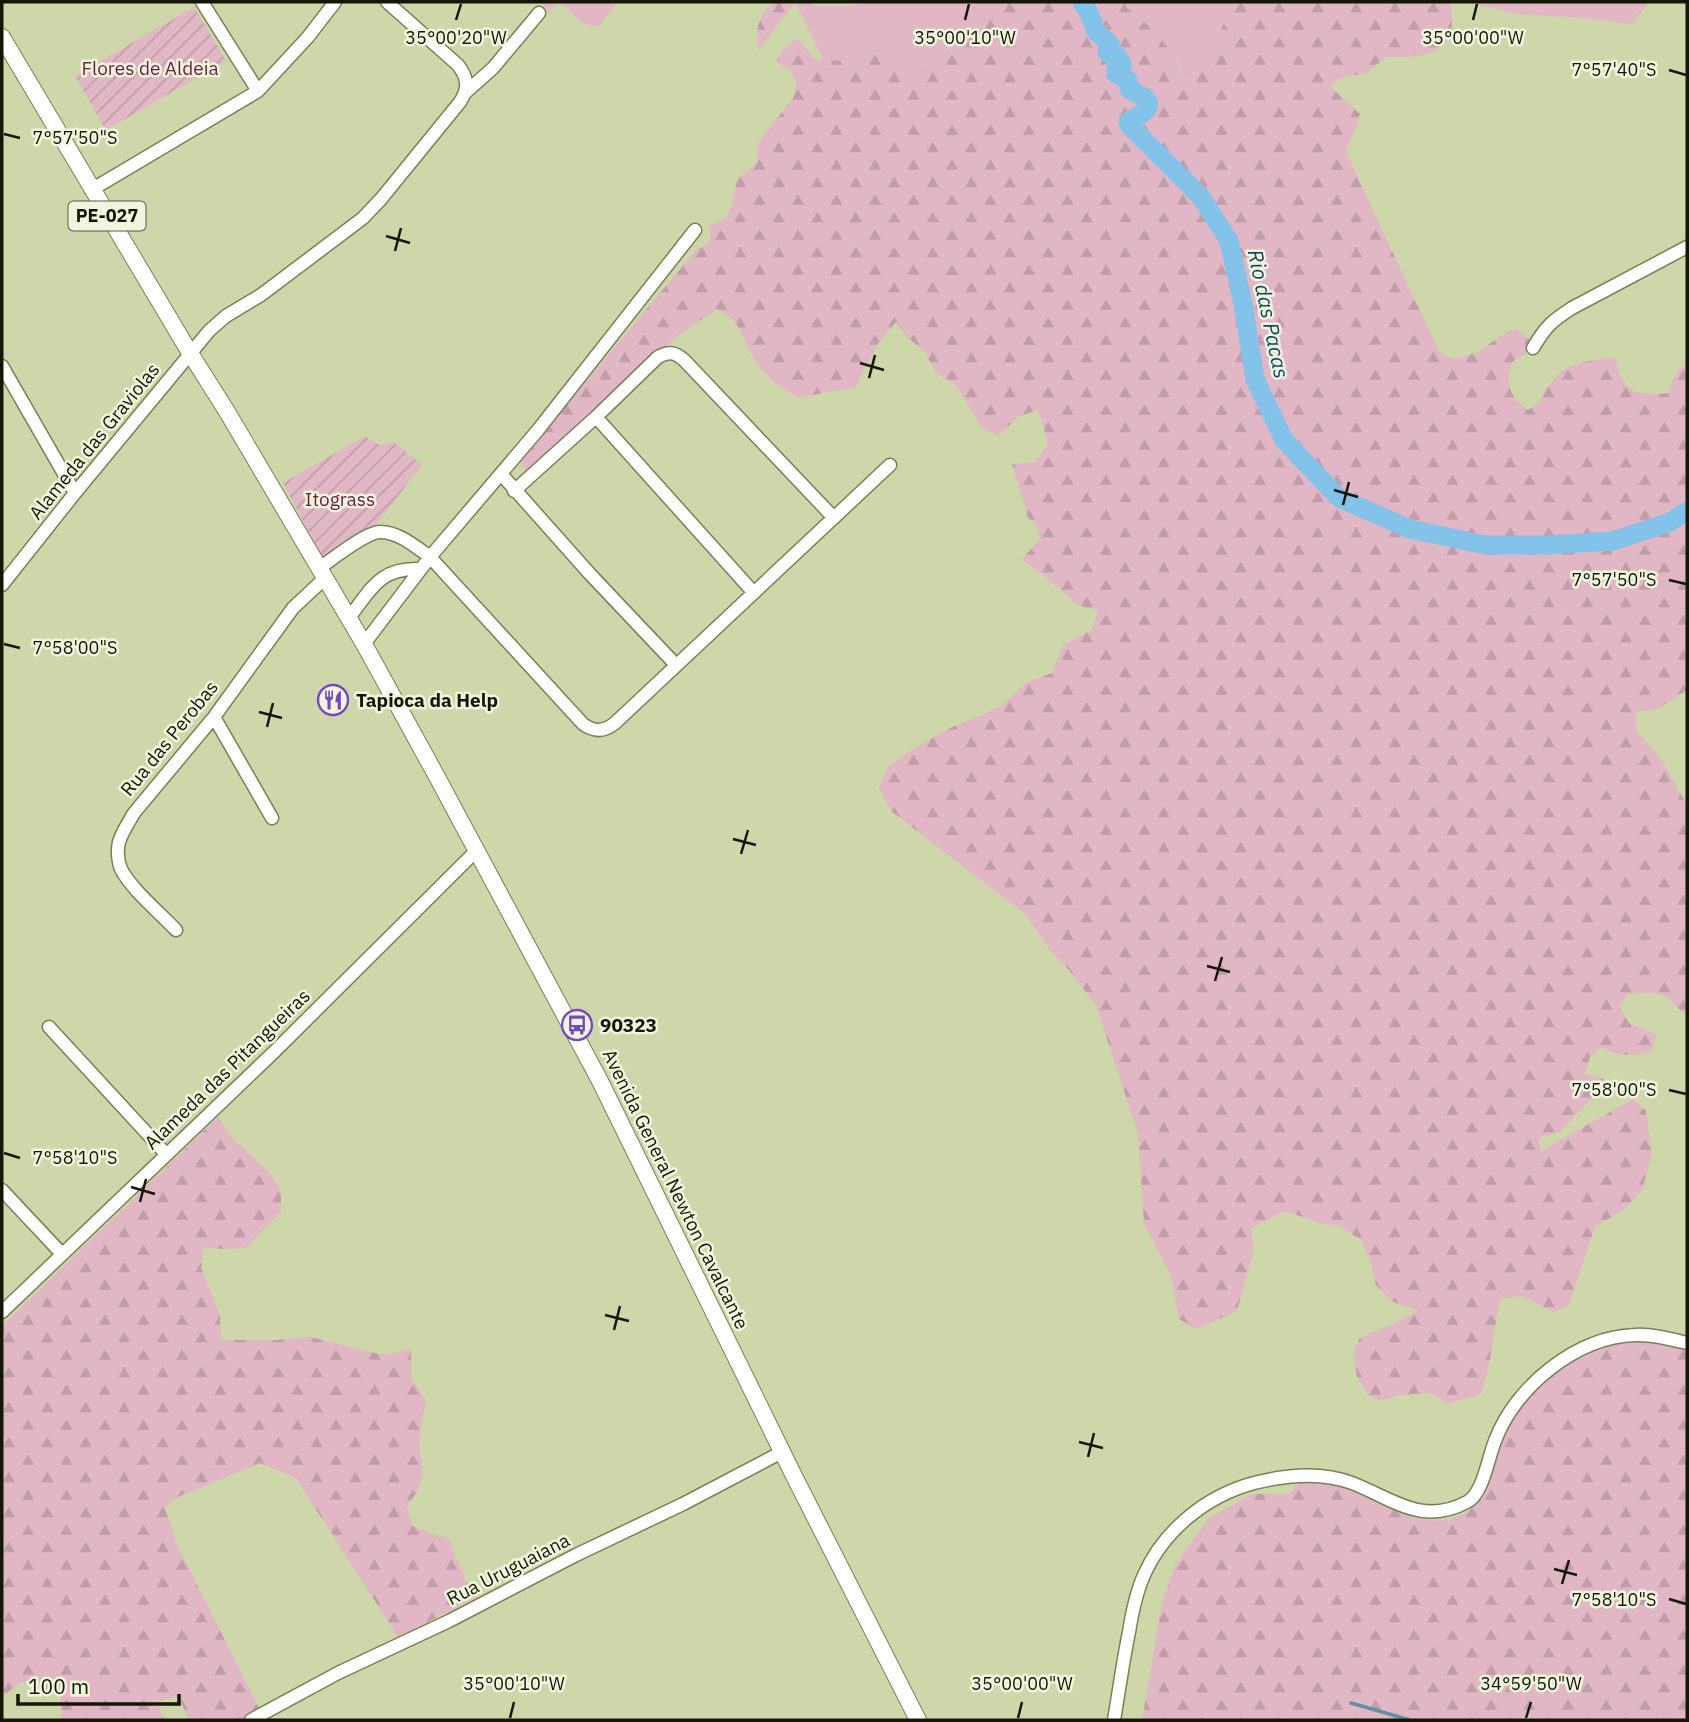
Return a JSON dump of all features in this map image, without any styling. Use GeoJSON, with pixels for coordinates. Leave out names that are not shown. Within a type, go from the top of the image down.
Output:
{"type":"FeatureCollection","features":[{"type":"Feature","properties":{"kind":"main road","name":"PE-027"},"geometry":{"type":"LineString","coordinates":[[2,37],[190,353]]}},
{"type":"Feature","properties":{"kind":"main road","name":"Avenida General Newton Cavalcante"},"geometry":{"type":"LineString","coordinates":[[190,353],[364,644],[477,850],[600,1081],[782,1452],[918,1720]]}},
{"type":"Feature","properties":{"kind":"street"},"geometry":{"type":"LineString","coordinates":[[202,2],[258,91]]}},
{"type":"Feature","properties":{"kind":"street"},"geometry":{"type":"LineString","coordinates":[[91,190],[258,91],[308,37],[335,2]]}},
{"type":"Feature","properties":{"kind":"street"},"geometry":{"type":"LineString","coordinates":[[387,2],[451,57],[463,72],[467,87],[465,93]]}},
{"type":"Feature","properties":{"kind":"street","name":"Alameda das Graviolas"},"geometry":{"type":"LineString","coordinates":[[2,585],[218,322],[268,290],[363,218],[382,199],[465,93],[492,68],[538,13]]}},
{"type":"Feature","properties":{"kind":"street"},"geometry":{"type":"LineString","coordinates":[[364,644],[420,569],[512,461],[695,230]]}},
{"type":"Feature","properties":{"kind":"street"},"geometry":{"type":"LineString","coordinates":[[1533,348],[1545,328],[1564,313],[1687,247]]}},
{"type":"Feature","properties":{"kind":"street"},"geometry":{"type":"LineString","coordinates":[[514,491],[658,358],[670,352],[684,360],[834,517]]}},
{"type":"Feature","properties":{"kind":"street"},"geometry":{"type":"LineString","coordinates":[[2,366],[75,493]]}},
{"type":"Feature","properties":{"kind":"street"},"geometry":{"type":"LineString","coordinates":[[596,417],[754,593]]}},
{"type":"Feature","properties":{"kind":"street"},"geometry":{"type":"LineString","coordinates":[[512,461],[527,479]]}},
{"type":"Feature","properties":{"kind":"street"},"geometry":{"type":"LineString","coordinates":[[430,557],[588,728],[597,731],[607,729],[890,465]]}},
{"type":"Feature","properties":{"kind":"street"},"geometry":{"type":"LineString","coordinates":[[501,474],[676,665]]}},
{"type":"Feature","properties":{"kind":"street","name":"Rua das Perobas"},"geometry":{"type":"LineString","coordinates":[[176,930],[134,886],[120,866],[119,843],[134,813],[214,717],[321,574],[366,537],[381,532],[399,537],[430,557]]}},
{"type":"Feature","properties":{"kind":"street"},"geometry":{"type":"LineString","coordinates":[[348,619],[373,587],[390,572],[408,568],[420,569]]}},
{"type":"Feature","properties":{"kind":"street"},"geometry":{"type":"LineString","coordinates":[[214,717],[272,818]]}},
{"type":"Feature","properties":{"kind":"street","name":"Alameda das Pitangueiras"},"geometry":{"type":"LineString","coordinates":[[2,1312],[283,1044],[477,850]]}},
{"type":"Feature","properties":{"kind":"street"},"geometry":{"type":"LineString","coordinates":[[49,1027],[166,1154]]}},
{"type":"Feature","properties":{"kind":"street"},"geometry":{"type":"LineString","coordinates":[[2,1190],[62,1254]]}},
{"type":"Feature","properties":{"kind":"street"},"geometry":{"type":"LineString","coordinates":[[1114,1720],[1133,1609],[1143,1576],[1173,1530],[1192,1513],[1244,1486],[1277,1477],[1301,1475],[1329,1477],[1352,1483],[1409,1509],[1430,1512],[1457,1507],[1471,1500],[1480,1485],[1502,1423],[1524,1394],[1563,1359],[1582,1347],[1635,1335],[1687,1343]]}},
{"type":"Feature","properties":{"kind":"street","name":"Rua Uruguaiana"},"geometry":{"type":"LineString","coordinates":[[251,1720],[338,1673],[683,1504],[782,1452]]}},
{"type":"Feature","properties":{"kind":"green space"},"geometry":{"type":"Polygon","coordinates":[[[541,2],[618,2],[601,24],[590,26],[561,4],[557,4],[549,12],[541,2]]]}},
{"type":"Feature","properties":{"kind":"green space"},"geometry":{"type":"Polygon","coordinates":[[[772,2],[795,2],[759,50],[758,25],[772,2]]]}},
{"type":"Feature","properties":{"kind":"green space"},"geometry":{"type":"Polygon","coordinates":[[[795,2],[807,2],[817,6],[849,6],[866,2],[994,2],[996,12],[976,14],[941,59],[912,70],[884,49],[854,50],[843,61],[824,61],[795,2]]]}},
{"type":"Feature","properties":{"kind":"green space"},"geometry":{"type":"Polygon","coordinates":[[[994,2],[1127,2],[1126,7],[1168,48],[1184,79],[1191,80],[1218,38],[1227,2],[1451,2],[1452,24],[1449,36],[1436,50],[1417,56],[1385,57],[1367,73],[1339,78],[1331,86],[1360,114],[1346,150],[1440,353],[1453,359],[1476,353],[1510,330],[1517,330],[1529,339],[1526,353],[1512,362],[1509,384],[1516,400],[1528,410],[1540,402],[1546,388],[1562,370],[1583,362],[1615,357],[1626,385],[1632,390],[1647,394],[1669,393],[1675,376],[1687,364],[1687,690],[1656,710],[1636,711],[1636,730],[1663,762],[1687,805],[1687,1015],[1660,994],[1628,994],[1619,1006],[1629,1023],[1656,1035],[1653,1050],[1626,1055],[1600,1047],[1590,1057],[1585,1074],[1604,1079],[1599,1091],[1560,1132],[1538,1138],[1541,1151],[1633,1099],[1646,1111],[1652,1154],[1642,1190],[1625,1209],[1595,1227],[1568,1307],[1553,1312],[1522,1296],[1500,1299],[1488,1370],[1481,1394],[1448,1404],[1431,1393],[1401,1395],[1383,1401],[1369,1396],[1357,1377],[1353,1352],[1360,1338],[1418,1311],[1393,1302],[1376,1285],[1362,1241],[1340,1226],[1284,1211],[1251,1228],[1254,1249],[1237,1311],[1196,1329],[1179,1319],[1171,1275],[1144,1224],[1138,1134],[1096,1005],[1050,950],[1025,914],[891,811],[879,788],[889,766],[952,727],[1000,707],[1026,683],[1052,673],[1063,645],[1092,630],[1098,610],[1077,605],[1022,559],[1040,539],[1037,524],[1028,518],[1012,464],[1035,462],[1048,444],[1037,410],[1018,417],[998,436],[981,426],[958,388],[934,370],[925,352],[906,336],[896,322],[877,345],[855,388],[799,398],[762,370],[736,324],[717,309],[680,334],[531,470],[526,470],[521,464],[520,460],[697,249],[710,243],[710,226],[727,217],[733,203],[737,179],[757,163],[758,143],[793,98],[797,83],[790,70],[774,61],[783,51],[797,38],[815,59],[843,61],[854,50],[870,44],[884,49],[912,70],[941,59],[976,14],[996,12],[994,2]]]}},
{"type":"Feature","properties":{"kind":"green space"},"geometry":{"type":"Polygon","coordinates":[[[1127,2],[1227,2],[1218,38],[1191,80],[1184,79],[1178,62],[1126,7],[1127,2]]]}},
{"type":"Feature","properties":{"kind":"green space"},"geometry":{"type":"Polygon","coordinates":[[[1467,2],[1649,2],[1632,24],[1516,14],[1467,2]]]}},
{"type":"Feature","properties":{"kind":"green space","name":"Flores de Aldeia"},"geometry":{"type":"Polygon","coordinates":[[[194,7],[226,61],[106,130],[75,76],[194,7]]]}},
{"type":"Feature","properties":{"kind":"green space","name":"Itograss"},"geometry":{"type":"Polygon","coordinates":[[[365,436],[379,445],[394,442],[422,465],[374,527],[323,559],[283,483],[365,436]]]}},
{"type":"Feature","properties":{"kind":"green space"},"geometry":{"type":"Polygon","coordinates":[[[218,1117],[230,1136],[270,1173],[281,1190],[281,1211],[246,1248],[204,1247],[201,1267],[220,1315],[221,1340],[311,1337],[387,1355],[411,1349],[411,1377],[426,1401],[419,1439],[423,1475],[418,1490],[407,1507],[412,1526],[449,1539],[464,1577],[477,1597],[398,1637],[296,1478],[260,1463],[178,1497],[165,1507],[177,1545],[259,1708],[241,1720],[189,1720],[178,1696],[158,1702],[164,1720],[62,1720],[60,1695],[21,1682],[2,1697],[2,1326],[218,1117]]]}},
{"type":"Feature","properties":{"kind":"green space"},"geometry":{"type":"Polygon","coordinates":[[[1636,1341],[1667,1344],[1687,1350],[1687,1720],[1142,1720],[1162,1603],[1175,1565],[1208,1519],[1252,1494],[1289,1494],[1305,1480],[1342,1486],[1417,1518],[1448,1519],[1463,1514],[1481,1498],[1486,1488],[1509,1421],[1553,1374],[1590,1352],[1636,1341]]]}},
{"type":"Feature","properties":{"kind":"waterway","name":"Rio das Pacas"},"geometry":{"type":"LineString","coordinates":[[1084,2],[1096,31],[1111,45],[1112,49],[1107,52],[1118,57],[1117,62],[1122,63],[1122,66],[1116,69],[1116,74],[1128,80],[1129,89],[1148,102],[1147,109],[1128,122],[1129,125],[1201,197],[1229,241],[1255,379],[1284,440],[1339,498],[1410,529],[1485,545],[1613,541],[1670,522],[1687,511]]}},
{"type":"Feature","properties":{"kind":"waterway"},"geometry":{"type":"LineString","coordinates":[[1351,1703],[1410,1720]]}},
{"type":"Feature","properties":{"kind":"place","name":"Tapioca da Help"},"geometry":{"type":"Point","coordinates":[333,700]}},
{"type":"Feature","properties":{"kind":"place","name":"90323"},"geometry":{"type":"Point","coordinates":[577,1025]}}]}
